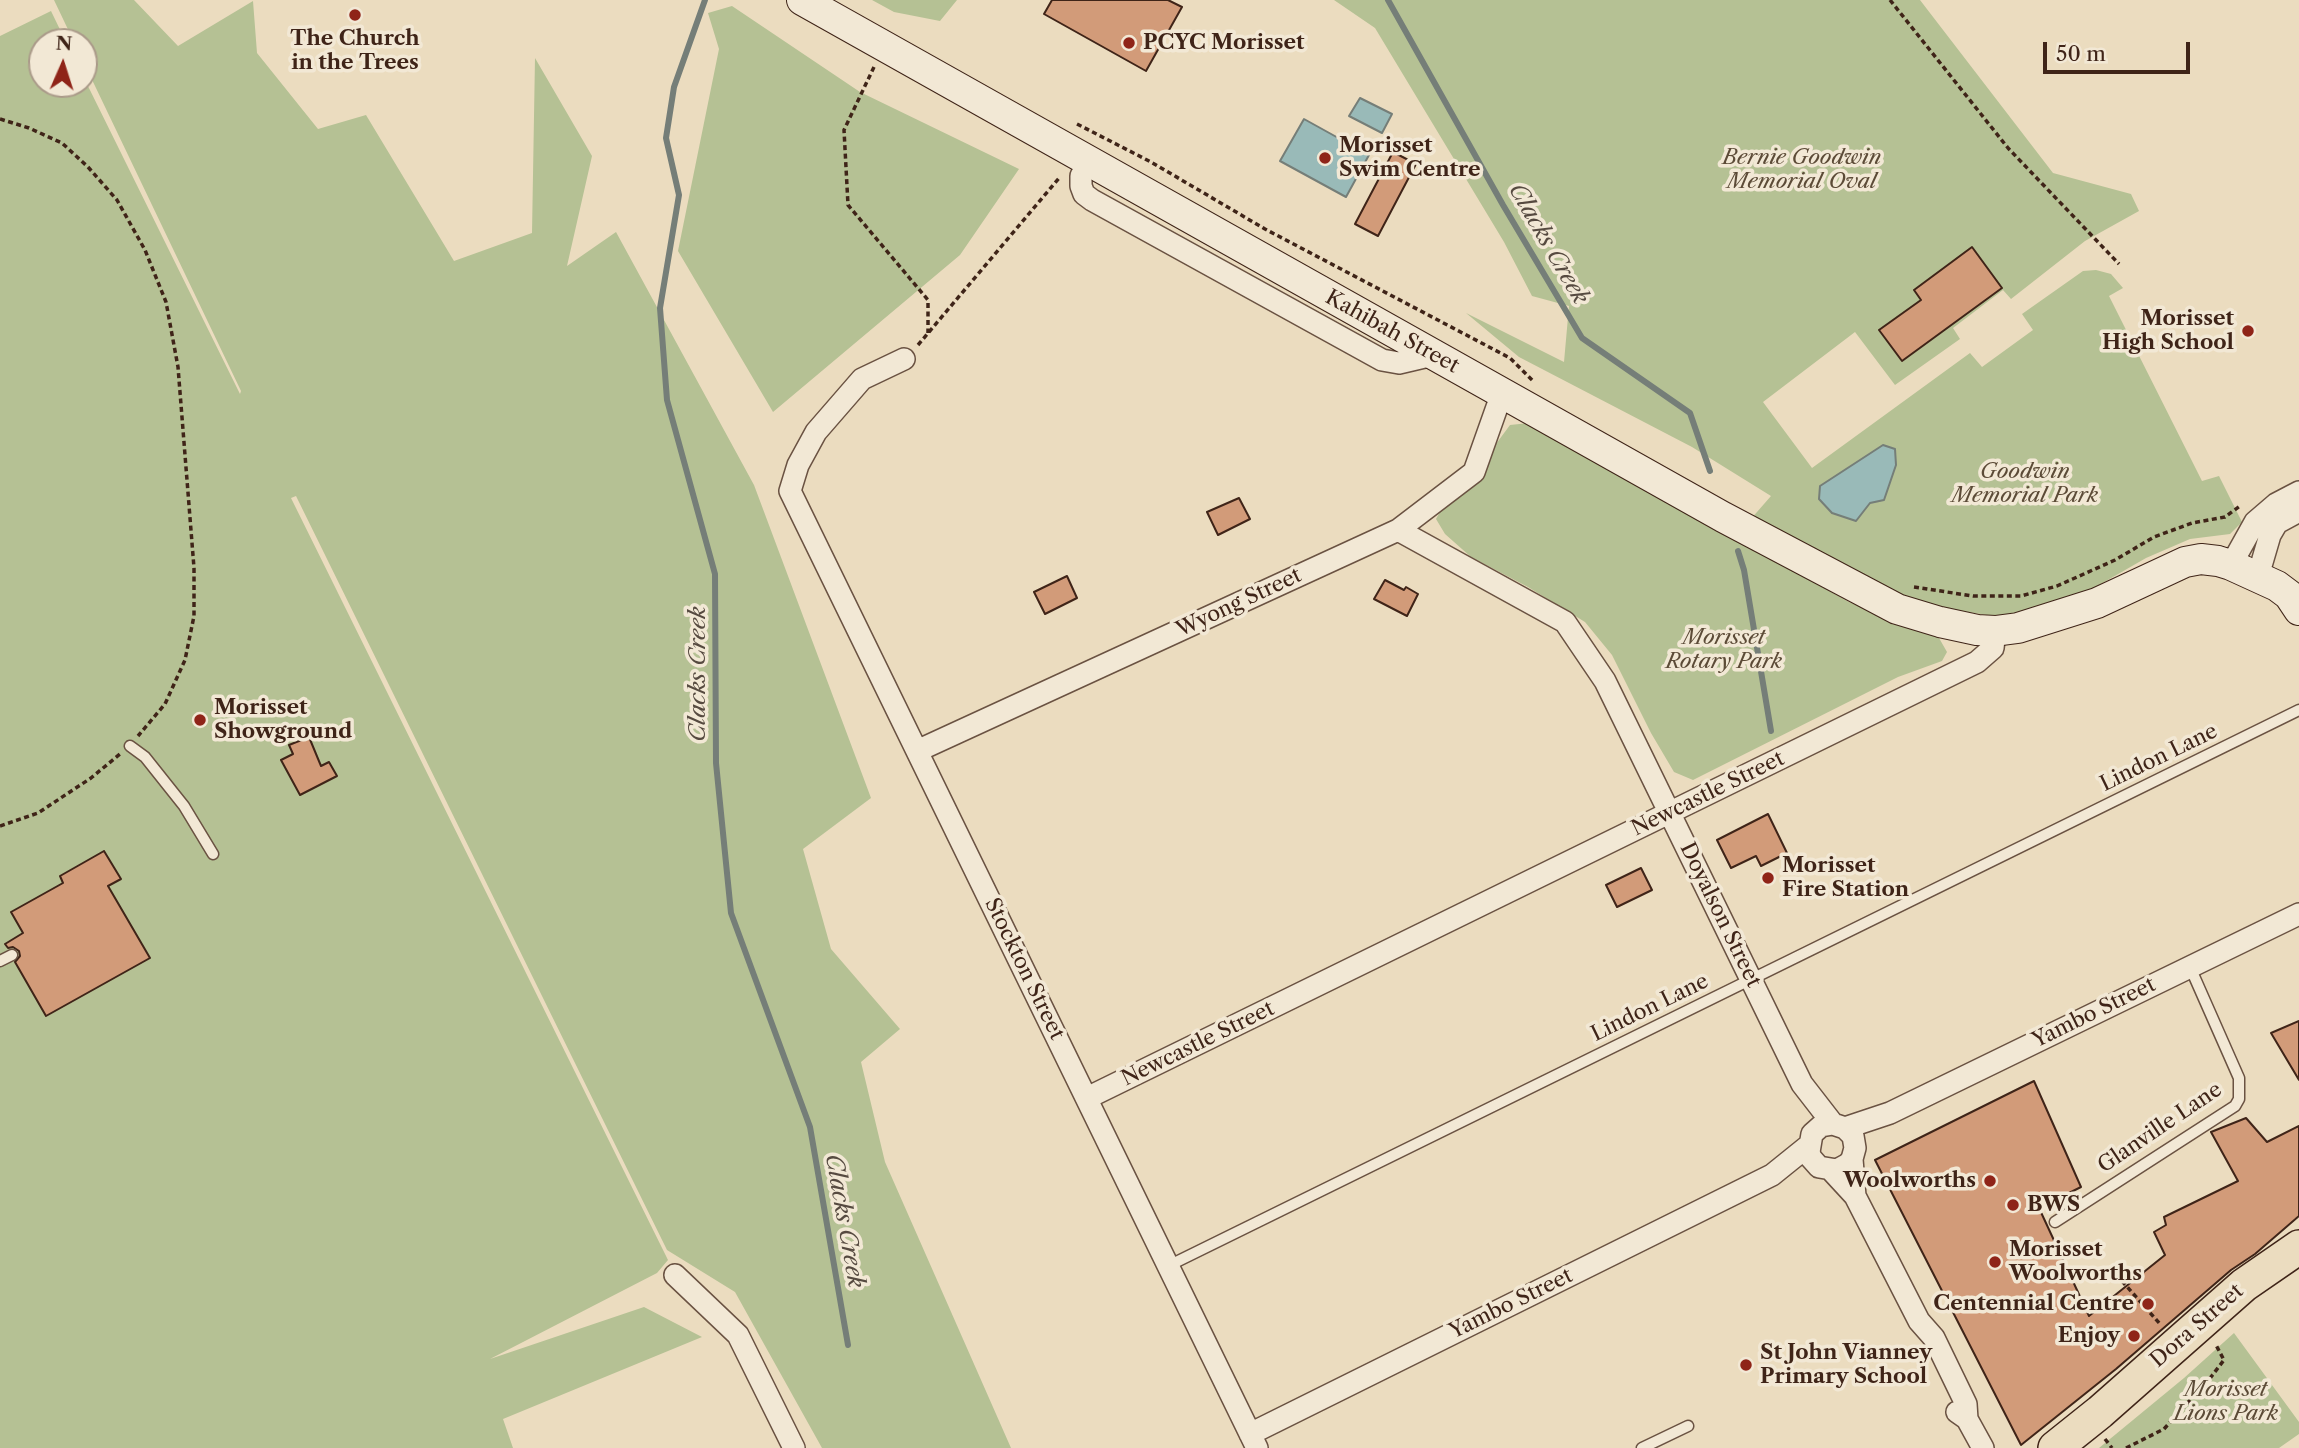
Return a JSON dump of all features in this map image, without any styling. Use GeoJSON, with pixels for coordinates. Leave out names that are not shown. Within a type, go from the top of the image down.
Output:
{"type":"FeatureCollection","features":[{"type":"Feature","properties":{"kind":"main road","name":"Dora Street"},"geometry":{"type":"LineString","coordinates":[[2102,1425],[2244,1285],[2299,1247]]}},
{"type":"Feature","properties":{"kind":"main road","name":"Dora Street"},"geometry":{"type":"LineString","coordinates":[[2055,1448],[2102,1425],[2255,1296],[2299,1254]]}},
{"type":"Feature","properties":{"kind":"street","name":"Kahibah Street"},"geometry":{"type":"LineString","coordinates":[[802,0],[1433,355],[1876,600],[1940,622],[1995,631]]}},
{"type":"Feature","properties":{"kind":"street","name":"Stockton Street"},"geometry":{"type":"LineString","coordinates":[[904,359],[862,379],[816,432],[798,465],[790,491],[1254,1441]]}},
{"type":"Feature","properties":{"kind":"street","name":"Wyong Street"},"geometry":{"type":"LineString","coordinates":[[917,751],[1398,530],[1474,472],[1502,393]]}},
{"type":"Feature","properties":{"kind":"street"},"geometry":{"type":"LineString","coordinates":[[2244,570],[2255,522],[2276,505],[2299,492]]}},
{"type":"Feature","properties":{"kind":"street"},"geometry":{"type":"LineString","coordinates":[[2244,570],[2277,523],[2299,511]]}},
{"type":"Feature","properties":{"kind":"street","name":"Doyalson Street"},"geometry":{"type":"LineString","coordinates":[[1398,530],[1565,622],[1605,681],[1802,1084],[1839,1126],[1853,1136],[1855,1196]]}},
{"type":"Feature","properties":{"kind":"street"},"geometry":{"type":"LineString","coordinates":[[1995,631],[2018,628],[2077,611],[2185,562],[2201,559],[2218,561],[2244,570],[2289,594],[2299,610]]}},
{"type":"Feature","properties":{"kind":"street","name":"Newcastle Street"},"geometry":{"type":"LineString","coordinates":[[1087,1098],[1977,662],[1993,648],[1995,631]]}},
{"type":"Feature","properties":{"kind":"street","name":"Yambo Street"},"geometry":{"type":"LineString","coordinates":[[1839,1126],[1890,1113],[2299,914]]}},
{"type":"Feature","properties":{"kind":"street","name":"Doyalson Street"},"geometry":{"type":"LineString","coordinates":[[1802,1084],[1811,1158],[1855,1196],[1919,1321],[1922,1343],[1953,1409],[1966,1419],[1983,1448]]}},
{"type":"Feature","properties":{"kind":"street","name":"Yambo Street"},"geometry":{"type":"LineString","coordinates":[[1853,1154],[1890,1113]]}},
{"type":"Feature","properties":{"kind":"street"},"geometry":{"type":"LineString","coordinates":[[1810,1140],[1822,1126],[1839,1126]]}},
{"type":"Feature","properties":{"kind":"street","name":"Yambo Street"},"geometry":{"type":"LineString","coordinates":[[1254,1441],[1772,1175],[1810,1140]]}},
{"type":"Feature","properties":{"kind":"street"},"geometry":{"type":"LineString","coordinates":[[1825,1169],[1843,1168],[1853,1154]]}},
{"type":"Feature","properties":{"kind":"street","name":"Yambo Street"},"geometry":{"type":"LineString","coordinates":[[1772,1175],[1825,1169]]}},
{"type":"Feature","properties":{"kind":"street"},"geometry":{"type":"LineString","coordinates":[[675,1275],[738,1335],[794,1448]]}},
{"type":"Feature","properties":{"kind":"lane","name":"Lindon Lane"},"geometry":{"type":"LineString","coordinates":[[1168,1266],[2299,710]]}},
{"type":"Feature","properties":{"kind":"lane"},"geometry":{"type":"LineString","coordinates":[[130,746],[145,757],[184,806],[213,854]]}},
{"type":"Feature","properties":{"kind":"lane"},"geometry":{"type":"LineString","coordinates":[[0,961],[12,955]]}},
{"type":"Feature","properties":{"kind":"lane","name":"Glanville Lane"},"geometry":{"type":"LineString","coordinates":[[2054,1222],[2235,1106],[2239,1099],[2239,1078],[2190,967]]}},
{"type":"Feature","properties":{"kind":"lane"},"geometry":{"type":"LineString","coordinates":[[1642,1448],[1688,1426]]}},
{"type":"Feature","properties":{"kind":"path"},"geometry":{"type":"LineString","coordinates":[[1890,0],[2008,148],[2119,264]]}},
{"type":"Feature","properties":{"kind":"path"},"geometry":{"type":"LineString","coordinates":[[883,46],[844,130],[848,205],[928,300],[928,333]]}},
{"type":"Feature","properties":{"kind":"path"},"geometry":{"type":"LineString","coordinates":[[0,119],[62,143],[88,167],[117,201],[145,250],[166,302],[178,367],[194,568],[194,616],[185,660],[165,704],[130,746],[91,778],[38,813],[0,827]]}},
{"type":"Feature","properties":{"kind":"path"},"geometry":{"type":"LineString","coordinates":[[904,359],[1083,158]]}},
{"type":"Feature","properties":{"kind":"path"},"geometry":{"type":"LineString","coordinates":[[1906,586],[1973,596],[2021,596],[2057,586],[2115,560],[2154,537],[2192,523],[2225,517],[2244,504]]}},
{"type":"Feature","properties":{"kind":"path"},"geometry":{"type":"LineString","coordinates":[[2122,1281],[2166,1331]]}},
{"type":"Feature","properties":{"kind":"path"},"geometry":{"type":"LineString","coordinates":[[2126,1448],[2164,1429],[2211,1377],[2224,1360],[2216,1343],[2221,1339]]}},
{"type":"Feature","properties":{"kind":"path"},"geometry":{"type":"LineString","coordinates":[[2102,1425],[2112,1448]]}},
{"type":"Feature","properties":{"kind":"green space"},"geometry":{"type":"Polygon","coordinates":[[[54,0],[134,0],[178,46],[253,1],[257,53],[318,129],[366,115],[454,261],[532,233],[535,58],[592,156],[567,266],[616,232],[754,485],[871,798],[803,849],[831,949],[900,1029],[861,1062],[885,1162],[1011,1448],[822,1448],[735,1292],[667,1250],[296,496],[291,498],[668,1260],[657,1273],[490,1359],[644,1307],[702,1337],[503,1419],[513,1448],[0,1448],[0,36],[51,11],[59,28],[28,28],[28,98],[94,98],[240,394],[241,391],[98,92],[98,28],[67,28],[54,0]]]}},
{"type":"Feature","properties":{"kind":"green space"},"geometry":{"type":"Polygon","coordinates":[[[872,0],[957,0],[940,21],[894,12],[872,0]]]}},
{"type":"Feature","properties":{"kind":"green space"},"geometry":{"type":"Polygon","coordinates":[[[1334,0],[1920,0],[2053,173],[2131,194],[2139,211],[2085,241],[2011,299],[2003,290],[1953,328],[1960,339],[1895,385],[1855,332],[1763,402],[1812,468],[1970,353],[1982,367],[2033,330],[2022,314],[2083,271],[2096,270],[2111,274],[2123,288],[2109,296],[2202,481],[2219,476],[2242,522],[2230,534],[2190,539],[2146,558],[2073,600],[2005,618],[1913,603],[1750,520],[1771,496],[1692,447],[1519,357],[1466,313],[1564,362],[1569,306],[1532,296],[1504,242],[1375,28],[1334,0]]]}},
{"type":"Feature","properties":{"kind":"green space"},"geometry":{"type":"Polygon","coordinates":[[[732,6],[860,92],[1019,169],[960,255],[773,412],[678,251],[719,49],[708,13],[732,6]]]}},
{"type":"Feature","properties":{"kind":"green space","name":"Morisset Rotary Park"},"geometry":{"type":"Polygon","coordinates":[[[1529,423],[1849,602],[1939,638],[1947,652],[1942,661],[1898,677],[1693,780],[1674,772],[1612,655],[1585,622],[1528,587],[1471,557],[1445,534],[1436,519],[1441,510],[1471,488],[1493,448],[1510,425],[1529,423]]]}},
{"type":"Feature","properties":{"kind":"green space","name":"Morisset Lions Park"},"geometry":{"type":"Polygon","coordinates":[[[2234,1333],[2299,1422],[2299,1434],[2279,1448],[2099,1448],[2184,1378],[2234,1333]]]}},
{"type":"Feature","properties":{"kind":"water"},"geometry":{"type":"Polygon","coordinates":[[[1360,98],[1392,114],[1382,133],[1349,116],[1360,98]]]}},
{"type":"Feature","properties":{"kind":"water","name":"Morisset Swim Centre"},"geometry":{"type":"Polygon","coordinates":[[[1304,119],[1369,155],[1346,197],[1280,161],[1304,119]]]}},
{"type":"Feature","properties":{"kind":"water"},"geometry":{"type":"Polygon","coordinates":[[[1883,445],[1895,449],[1896,465],[1884,500],[1870,503],[1856,521],[1832,513],[1819,499],[1820,486],[1883,445]]]}},
{"type":"Feature","properties":{"kind":"building","name":"PCYC Morisset"},"geometry":{"type":"Polygon","coordinates":[[[1052,0],[1168,0],[1182,7],[1146,71],[1044,14],[1052,0]]]}},
{"type":"Feature","properties":{"kind":"building"},"geometry":{"type":"Polygon","coordinates":[[[1393,152],[1416,164],[1378,236],[1355,224],[1393,152]]]}},
{"type":"Feature","properties":{"kind":"building"},"geometry":{"type":"Polygon","coordinates":[[[1972,247],[2002,288],[1902,361],[1879,330],[1921,300],[1914,290],[1972,247]]]}},
{"type":"Feature","properties":{"kind":"building"},"geometry":{"type":"Polygon","coordinates":[[[1239,498],[1250,519],[1218,535],[1207,512],[1239,498]]]}},
{"type":"Feature","properties":{"kind":"building"},"geometry":{"type":"Polygon","coordinates":[[[1067,576],[1077,598],[1045,614],[1034,592],[1067,576]]]}},
{"type":"Feature","properties":{"kind":"building"},"geometry":{"type":"Polygon","coordinates":[[[1385,580],[1418,594],[1407,616],[1374,599],[1385,580]]]}},
{"type":"Feature","properties":{"kind":"building"},"geometry":{"type":"Polygon","coordinates":[[[309,737],[321,766],[329,762],[337,776],[300,795],[281,760],[293,754],[289,745],[309,737]]]}},
{"type":"Feature","properties":{"kind":"building"},"geometry":{"type":"Polygon","coordinates":[[[1768,814],[1787,853],[1761,866],[1756,856],[1731,868],[1717,840],[1768,814]]]}},
{"type":"Feature","properties":{"kind":"building"},"geometry":{"type":"Polygon","coordinates":[[[104,851],[121,879],[108,886],[150,958],[46,1016],[15,962],[20,956],[19,951],[13,947],[8,948],[5,944],[23,933],[11,912],[63,883],[60,876],[104,851]]]}},
{"type":"Feature","properties":{"kind":"building"},"geometry":{"type":"Polygon","coordinates":[[[1641,868],[1652,890],[1617,907],[1606,885],[1641,868]]]}},
{"type":"Feature","properties":{"kind":"building"},"geometry":{"type":"Polygon","coordinates":[[[2299,1021],[2299,1080],[2271,1033],[2299,1021]]]}},
{"type":"Feature","properties":{"kind":"building","name":"Morisset Woolworths"},"geometry":{"type":"Polygon","coordinates":[[[2034,1081],[2081,1187],[2039,1208],[2089,1316],[2165,1255],[2154,1232],[2166,1225],[2164,1217],[2238,1181],[2211,1132],[2246,1118],[2267,1142],[2299,1126],[2299,1216],[2021,1445],[1875,1160],[2034,1081]]]}},
{"type":"Feature","properties":{"kind":"waterway","name":"Clacks Creek"},"geometry":{"type":"LineString","coordinates":[[705,0],[674,87],[666,138],[679,195],[660,308],[667,400],[715,574],[716,763],[731,913],[810,1127],[848,1345]]}},
{"type":"Feature","properties":{"kind":"waterway","name":"Clacks Creek"},"geometry":{"type":"LineString","coordinates":[[1388,0],[1503,205],[1582,338],[1690,413],[1710,471]]}},
{"type":"Feature","properties":{"kind":"waterway","name":"Clacks Creek"},"geometry":{"type":"LineString","coordinates":[[1738,551],[1744,570],[1771,731]]}},
{"type":"Feature","properties":{"kind":"place","name":"The Church in the Trees"},"geometry":{"type":"Point","coordinates":[355,15]}},
{"type":"Feature","properties":{"kind":"place","name":"PCYC Morisset"},"geometry":{"type":"Point","coordinates":[1129,43]}},
{"type":"Feature","properties":{"kind":"place","name":"Morisset Swim Centre"},"geometry":{"type":"Point","coordinates":[1325,158]}},
{"type":"Feature","properties":{"kind":"place","name":"Morisset High School"},"geometry":{"type":"Point","coordinates":[2248,331]}},
{"type":"Feature","properties":{"kind":"place","name":"Morisset Showground"},"geometry":{"type":"Point","coordinates":[200,720]}},
{"type":"Feature","properties":{"kind":"place","name":"Morisset Fire Station"},"geometry":{"type":"Point","coordinates":[1768,878]}},
{"type":"Feature","properties":{"kind":"place","name":"Woolworths"},"geometry":{"type":"Point","coordinates":[1990,1181]}},
{"type":"Feature","properties":{"kind":"place","name":"BWS"},"geometry":{"type":"Point","coordinates":[2013,1205]}},
{"type":"Feature","properties":{"kind":"place","name":"Morisset Woolworths"},"geometry":{"type":"Point","coordinates":[1995,1262]}},
{"type":"Feature","properties":{"kind":"place","name":"Centennial Centre"},"geometry":{"type":"Point","coordinates":[2148,1304]}},
{"type":"Feature","properties":{"kind":"place","name":"Enjoy"},"geometry":{"type":"Point","coordinates":[2134,1336]}},
{"type":"Feature","properties":{"kind":"place","name":"St John Vianney Primary School"},"geometry":{"type":"Point","coordinates":[1746,1365]}},
{"type":"Feature","properties":{"kind":"park label","name":"Bernie Goodwin Memorial Oval"},"geometry":{"type":"Point","coordinates":[1802,170]}},
{"type":"Feature","properties":{"kind":"park label","name":"Goodwin Memorial Park"},"geometry":{"type":"Point","coordinates":[2025,484]}}]}
